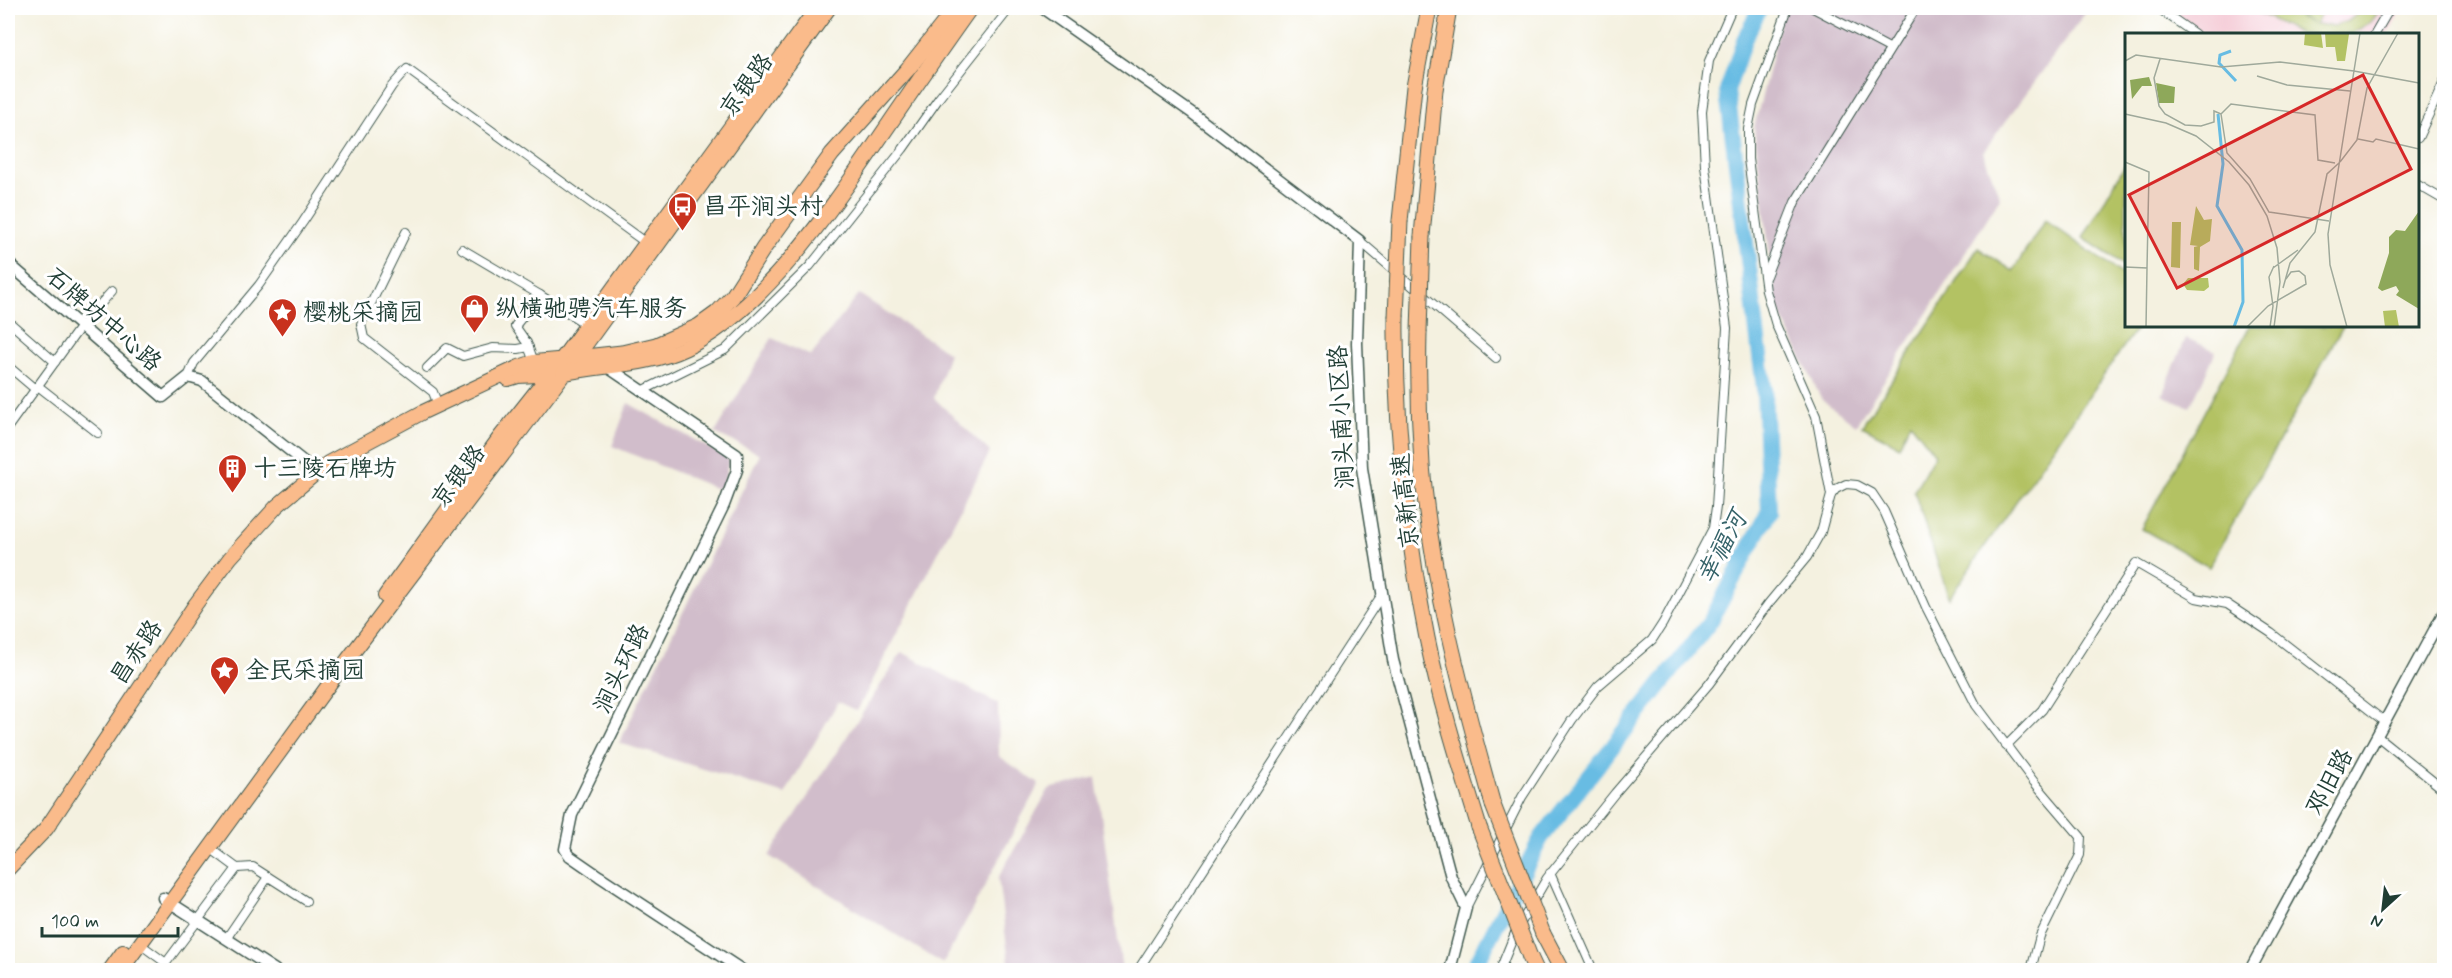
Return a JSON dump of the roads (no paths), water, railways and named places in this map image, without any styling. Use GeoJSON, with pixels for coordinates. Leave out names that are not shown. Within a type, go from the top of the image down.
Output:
{"type":"FeatureCollection","features":[{"type":"Feature","properties":{"kind":"highway"},"geometry":{"type":"LineString","coordinates":[[563,367],[656,345],[699,326],[717,313],[734,296],[763,249],[832,154],[907,70],[956,8]]}},
{"type":"Feature","properties":{"kind":"highway"},"geometry":{"type":"LineString","coordinates":[[563,367],[628,364],[665,354],[701,339],[728,320],[778,273],[842,192],[970,8]]}},
{"type":"Feature","properties":{"kind":"highway","name":"京新高速"},"geometry":{"type":"LineString","coordinates":[[1429,8],[1414,87],[1400,221],[1395,370],[1401,457],[1412,551],[1428,639],[1450,732],[1479,827],[1533,964]]}},
{"type":"Feature","properties":{"kind":"highway","name":"京新高速"},"geometry":{"type":"LineString","coordinates":[[1449,8],[1435,90],[1422,236],[1419,332],[1422,466],[1432,548],[1454,655],[1492,806],[1543,934],[1562,970]]}},
{"type":"Feature","properties":{"kind":"main road","name":"京银路"},"geometry":{"type":"LineString","coordinates":[[563,367],[587,325],[817,8]]}},
{"type":"Feature","properties":{"kind":"main road","name":"京银路"},"geometry":{"type":"LineString","coordinates":[[110,970],[210,848],[330,677],[829,8]]}},
{"type":"Feature","properties":{"kind":"main road","name":"昌赤路"},"geometry":{"type":"LineString","coordinates":[[8,869],[20,859],[46,829],[168,645],[230,558],[277,506],[328,463],[438,405],[534,362],[563,367]]}},
{"type":"Feature","properties":{"kind":"main road","name":"昌赤路"},"geometry":{"type":"LineString","coordinates":[[318,473],[389,435],[503,381],[563,367]]}},
{"type":"Feature","properties":{"kind":"main road","name":"京银路"},"geometry":{"type":"LineString","coordinates":[[121,970],[167,900],[313,701]]}},
{"type":"Feature","properties":{"kind":"street"},"geometry":{"type":"LineString","coordinates":[[642,391],[725,350],[810,266],[903,149],[939,98],[1010,8]]}},
{"type":"Feature","properties":{"kind":"street"},"geometry":{"type":"LineString","coordinates":[[1042,8],[1192,113],[1360,241],[1496,358]]}},
{"type":"Feature","properties":{"kind":"street"},"geometry":{"type":"LineString","coordinates":[[1450,970],[1466,908],[1522,797],[1542,764],[1598,686],[1652,640],[1713,528],[1727,328],[1705,166],[1702,111],[1709,61],[1732,8]]}},
{"type":"Feature","properties":{"kind":"street"},"geometry":{"type":"LineString","coordinates":[[1788,8],[1753,105],[1748,129],[1748,159],[1765,280],[1776,325],[1816,416],[1831,495]]}},
{"type":"Feature","properties":{"kind":"street"},"geometry":{"type":"LineString","coordinates":[[1813,8],[1889,48]]}},
{"type":"Feature","properties":{"kind":"street"},"geometry":{"type":"LineString","coordinates":[[1765,280],[1795,202],[1916,8]]}},
{"type":"Feature","properties":{"kind":"street"},"geometry":{"type":"LineString","coordinates":[[2158,8],[2194,33]]}},
{"type":"Feature","properties":{"kind":"street"},"geometry":{"type":"LineString","coordinates":[[2376,33],[2390,8]]}},
{"type":"Feature","properties":{"kind":"street"},"geometry":{"type":"LineString","coordinates":[[188,377],[194,363],[265,276],[392,86],[407,69],[646,243]]}},
{"type":"Feature","properties":{"kind":"street"},"geometry":{"type":"LineString","coordinates":[[2419,136],[2445,82]]}},
{"type":"Feature","properties":{"kind":"street"},"geometry":{"type":"LineString","coordinates":[[2419,187],[2445,200]]}},
{"type":"Feature","properties":{"kind":"street"},"geometry":{"type":"LineString","coordinates":[[406,232],[361,324],[364,338],[433,392],[438,405]]}},
{"type":"Feature","properties":{"kind":"street","name":"涧头南小区路"},"geometry":{"type":"LineString","coordinates":[[1360,241],[1357,343],[1362,468],[1381,596],[1393,660],[1432,810],[1451,877],[1466,908]]}},
{"type":"Feature","properties":{"kind":"street"},"geometry":{"type":"LineString","coordinates":[[462,249],[587,325]]}},
{"type":"Feature","properties":{"kind":"street","name":"石牌坊中心路"},"geometry":{"type":"LineString","coordinates":[[8,263],[163,397],[188,377],[202,381],[318,473]]}},
{"type":"Feature","properties":{"kind":"street"},"geometry":{"type":"LineString","coordinates":[[8,428],[81,326],[112,291]]}},
{"type":"Feature","properties":{"kind":"street"},"geometry":{"type":"LineString","coordinates":[[534,362],[529,347],[515,326],[540,295]]}},
{"type":"Feature","properties":{"kind":"street"},"geometry":{"type":"LineString","coordinates":[[8,321],[55,362]]}},
{"type":"Feature","properties":{"kind":"street"},"geometry":{"type":"LineString","coordinates":[[427,368],[447,348],[463,356],[493,348],[529,347]]}},
{"type":"Feature","properties":{"kind":"street"},"geometry":{"type":"LineString","coordinates":[[8,366],[98,433]]}},
{"type":"Feature","properties":{"kind":"street","name":"涧头环路"},"geometry":{"type":"LineString","coordinates":[[606,366],[737,455],[737,470],[724,505],[572,815],[565,849],[570,856],[599,876],[742,970]]}},
{"type":"Feature","properties":{"kind":"street"},"geometry":{"type":"LineString","coordinates":[[1500,970],[1515,933],[1550,873],[1709,684],[1768,604],[1807,557],[1821,532],[1831,495],[1836,489],[1846,484],[1857,485],[1872,493],[1884,511],[1926,607],[1976,705],[2006,746],[2081,837],[2082,847],[2040,936],[2031,970]]}},
{"type":"Feature","properties":{"kind":"street"},"geometry":{"type":"LineString","coordinates":[[2006,746],[2042,710],[2136,563],[2196,598],[2227,604],[2271,633],[2385,722]]}},
{"type":"Feature","properties":{"kind":"street"},"geometry":{"type":"LineString","coordinates":[[1138,970],[1381,596]]}},
{"type":"Feature","properties":{"kind":"street","name":"邓旧路"},"geometry":{"type":"LineString","coordinates":[[2250,970],[2445,612]]}},
{"type":"Feature","properties":{"kind":"street"},"geometry":{"type":"LineString","coordinates":[[2377,736],[2445,790]]}},
{"type":"Feature","properties":{"kind":"street"},"geometry":{"type":"LineString","coordinates":[[210,848],[237,868],[253,867],[306,901]]}},
{"type":"Feature","properties":{"kind":"street"},"geometry":{"type":"LineString","coordinates":[[140,944],[166,963],[237,868]]}},
{"type":"Feature","properties":{"kind":"street"},"geometry":{"type":"LineString","coordinates":[[1550,873],[1593,970]]}},
{"type":"Feature","properties":{"kind":"street"},"geometry":{"type":"LineString","coordinates":[[226,939],[268,877]]}},
{"type":"Feature","properties":{"kind":"street"},"geometry":{"type":"LineString","coordinates":[[167,900],[275,970]]}},
{"type":"Feature","properties":{"kind":"waterway","name":"幸福河"},"geometry":{"type":"LineString","coordinates":[[1473,970],[1541,838],[1710,622],[1769,512],[1764,388],[1727,91],[1744,40],[1760,8]]}},
{"type":"Feature","properties":{"kind":"place","name":"昌平涧头村"},"geometry":{"type":"Point","coordinates":[682,232]}},
{"type":"Feature","properties":{"kind":"place","name":"纵横驰骋汽车服务"},"geometry":{"type":"Point","coordinates":[474,334]}},
{"type":"Feature","properties":{"kind":"place","name":"樱桃采摘园"},"geometry":{"type":"Point","coordinates":[282,338]}},
{"type":"Feature","properties":{"kind":"place","name":"十三陵石牌坊"},"geometry":{"type":"Point","coordinates":[232,494]}},
{"type":"Feature","properties":{"kind":"place","name":"全民采摘园"},"geometry":{"type":"Point","coordinates":[224,696]}}]}
